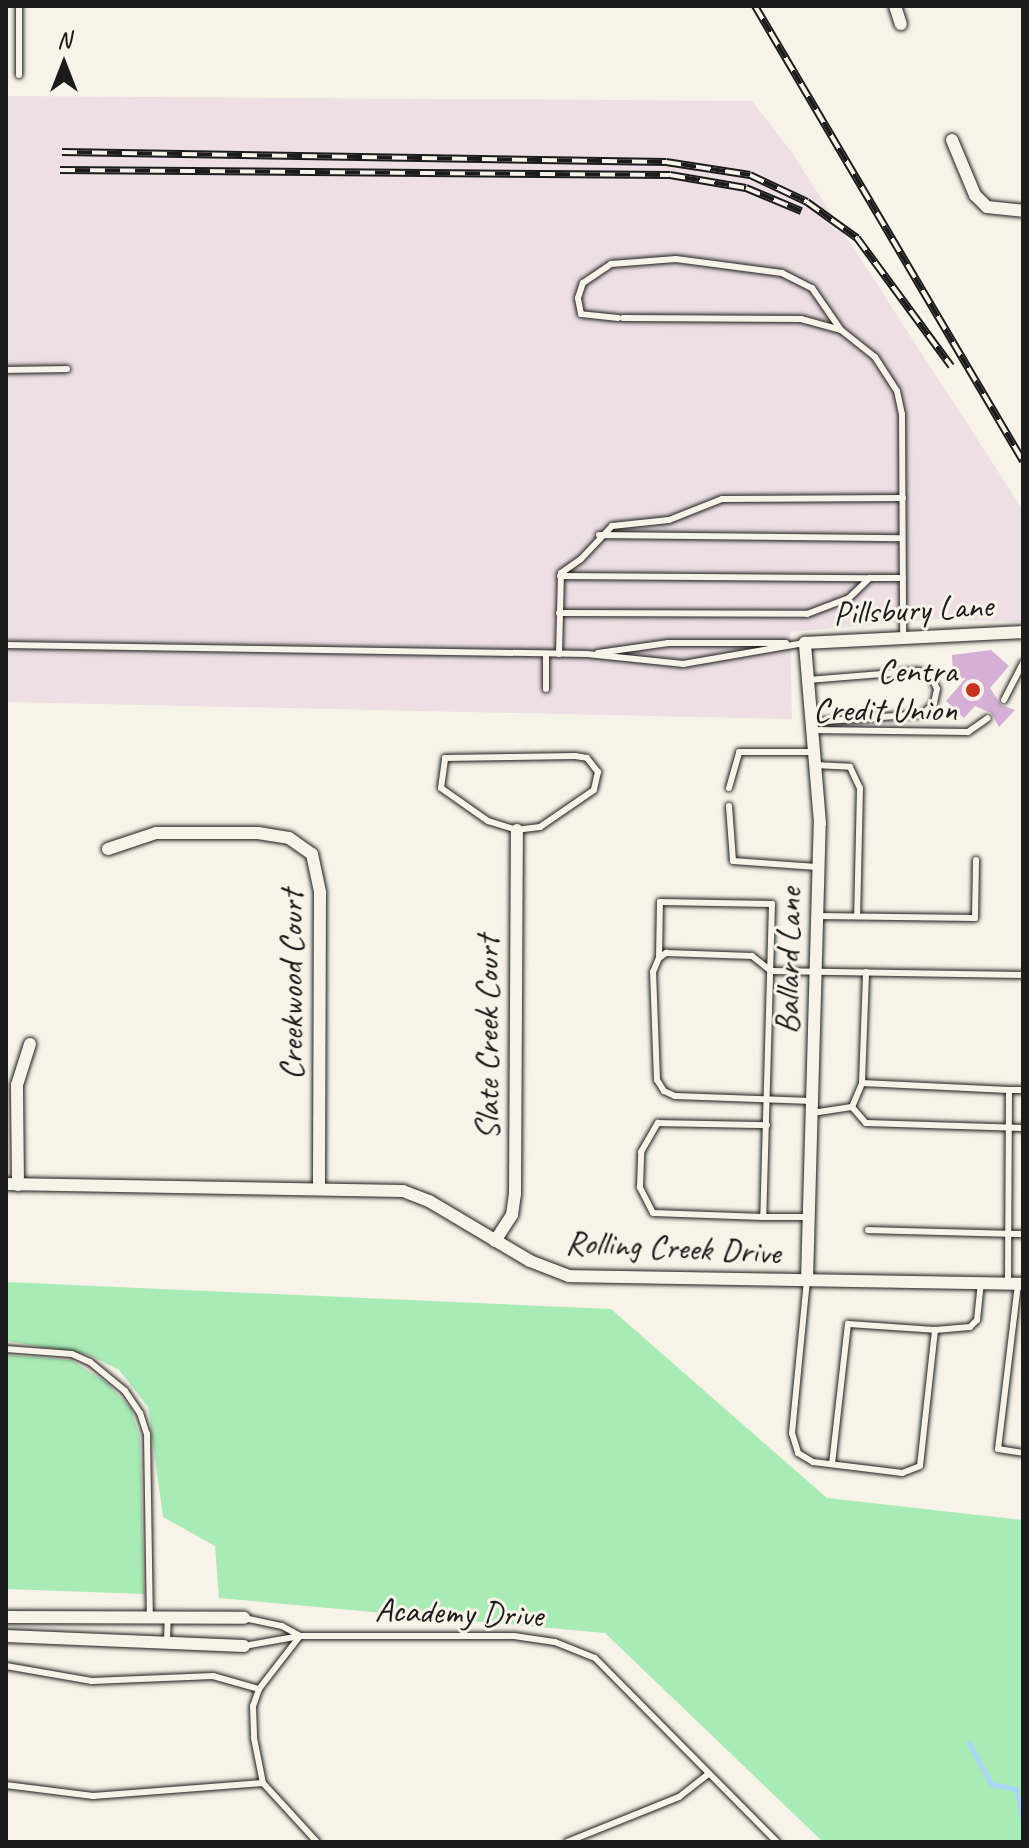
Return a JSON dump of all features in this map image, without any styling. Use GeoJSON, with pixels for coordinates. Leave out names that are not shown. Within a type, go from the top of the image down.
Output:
{"type":"FeatureCollection","features":[{"type":"Feature","properties":{"kind":"street"},"geometry":{"type":"LineString","coordinates":[[895,6],[901,24]]}},
{"type":"Feature","properties":{"kind":"street"},"geometry":{"type":"LineString","coordinates":[[952,140],[975,195],[987,207],[1023,211]]}},
{"type":"Feature","properties":{"kind":"street","name":"Pillsbury Lane"},"geometry":{"type":"LineString","coordinates":[[805,643],[1023,632]]}},
{"type":"Feature","properties":{"kind":"street","name":"Ballard Lane"},"geometry":{"type":"LineString","coordinates":[[805,643],[818,867],[807,1280]]}},
{"type":"Feature","properties":{"kind":"street","name":"Slate Creek Court"},"geometry":{"type":"LineString","coordinates":[[495,1241],[512,1215],[515,1194],[517,830]]}},
{"type":"Feature","properties":{"kind":"street","name":"Creekwood Court"},"geometry":{"type":"LineString","coordinates":[[108,849],[156,833],[258,833],[289,838],[312,854],[320,893],[319,1187]]}},
{"type":"Feature","properties":{"kind":"street"},"geometry":{"type":"LineString","coordinates":[[12,1184],[17,1085],[30,1044]]}},
{"type":"Feature","properties":{"kind":"street","name":"Rolling Creek Drive"},"geometry":{"type":"LineString","coordinates":[[12,1184],[319,1187],[412,1193],[495,1241],[569,1276],[1016,1284]]}},
{"type":"Feature","properties":{"kind":"street","name":"Academy Drive"},"geometry":{"type":"LineString","coordinates":[[6,1617],[244,1618]]}},
{"type":"Feature","properties":{"kind":"street","name":"Academy Drive"},"geometry":{"type":"LineString","coordinates":[[6,1636],[167,1640],[244,1646]]}},
{"type":"Feature","properties":{"kind":"lane"},"geometry":{"type":"LineString","coordinates":[[19,6],[19,75]]}},
{"type":"Feature","properties":{"kind":"lane"},"geometry":{"type":"LineString","coordinates":[[841,330],[775,318],[621,318],[581,314],[578,298],[583,283],[611,264],[676,259],[782,273],[812,288],[841,330],[875,357],[897,391],[903,433],[903,636]]}},
{"type":"Feature","properties":{"kind":"lane"},"geometry":{"type":"LineString","coordinates":[[6,370],[67,369]]}},
{"type":"Feature","properties":{"kind":"lane"},"geometry":{"type":"LineString","coordinates":[[559,654],[560,576],[581,559],[599,535],[612,526],[683,517],[733,498],[903,498]]}},
{"type":"Feature","properties":{"kind":"lane"},"geometry":{"type":"LineString","coordinates":[[599,535],[902,538]]}},
{"type":"Feature","properties":{"kind":"lane"},"geometry":{"type":"LineString","coordinates":[[560,576],[903,578]]}},
{"type":"Feature","properties":{"kind":"lane"},"geometry":{"type":"LineString","coordinates":[[559,613],[807,614],[849,598],[870,578]]}},
{"type":"Feature","properties":{"kind":"lane"},"geometry":{"type":"LineString","coordinates":[[587,654],[668,643],[805,643]]}},
{"type":"Feature","properties":{"kind":"lane"},"geometry":{"type":"LineString","coordinates":[[6,645],[587,654],[683,664],[805,643]]}},
{"type":"Feature","properties":{"kind":"lane"},"geometry":{"type":"LineString","coordinates":[[546,654],[546,689]]}},
{"type":"Feature","properties":{"kind":"lane"},"geometry":{"type":"LineString","coordinates":[[1004,700],[1023,663]]}},
{"type":"Feature","properties":{"kind":"lane"},"geometry":{"type":"LineString","coordinates":[[808,680],[919,671],[931,676],[937,689],[934,703],[923,714],[812,726]]}},
{"type":"Feature","properties":{"kind":"lane"},"geometry":{"type":"LineString","coordinates":[[812,726],[968,732],[988,718]]}},
{"type":"Feature","properties":{"kind":"lane"},"geometry":{"type":"LineString","coordinates":[[729,788],[739,752],[814,759],[850,767],[860,788],[857,916]]}},
{"type":"Feature","properties":{"kind":"lane"},"geometry":{"type":"LineString","coordinates":[[575,756],[595,765],[594,790],[540,827],[517,830],[488,821],[447,796],[439,776],[445,758],[575,756]]}},
{"type":"Feature","properties":{"kind":"lane"},"geometry":{"type":"LineString","coordinates":[[729,806],[733,861],[818,867]]}},
{"type":"Feature","properties":{"kind":"lane"},"geometry":{"type":"LineString","coordinates":[[817,916],[975,918],[976,860]]}},
{"type":"Feature","properties":{"kind":"lane"},"geometry":{"type":"LineString","coordinates":[[763,1217],[768,1099],[772,904],[660,902],[659,958],[653,972],[657,1080],[664,1091],[675,1096],[768,1099],[813,1107],[852,1107],[866,1123],[1023,1128]]}},
{"type":"Feature","properties":{"kind":"lane"},"geometry":{"type":"LineString","coordinates":[[659,958],[666,953],[752,956],[771,971],[1023,975]]}},
{"type":"Feature","properties":{"kind":"lane"},"geometry":{"type":"LineString","coordinates":[[852,1107],[862,1083],[866,972]]}},
{"type":"Feature","properties":{"kind":"lane"},"geometry":{"type":"LineString","coordinates":[[862,1083],[1023,1090]]}},
{"type":"Feature","properties":{"kind":"lane"},"geometry":{"type":"LineString","coordinates":[[1009,1090],[1009,1234],[1016,1284],[998,1449],[1023,1453]]}},
{"type":"Feature","properties":{"kind":"lane"},"geometry":{"type":"LineString","coordinates":[[767,1125],[658,1123],[641,1152],[640,1187],[653,1213],[809,1217]]}},
{"type":"Feature","properties":{"kind":"lane"},"geometry":{"type":"LineString","coordinates":[[868,1230],[1023,1234]]}},
{"type":"Feature","properties":{"kind":"lane"},"geometry":{"type":"LineString","coordinates":[[807,1280],[792,1433],[798,1453],[832,1464],[902,1473],[920,1466],[935,1330]]}},
{"type":"Feature","properties":{"kind":"lane"},"geometry":{"type":"LineString","coordinates":[[832,1464],[848,1324],[935,1330],[970,1327],[977,1320],[981,1283]]}},
{"type":"Feature","properties":{"kind":"lane"},"geometry":{"type":"LineString","coordinates":[[1012,1328],[1023,1329]]}},
{"type":"Feature","properties":{"kind":"lane"},"geometry":{"type":"LineString","coordinates":[[6,1349],[72,1354],[90,1362],[125,1391],[140,1413],[147,1434],[150,1618]]}},
{"type":"Feature","properties":{"kind":"lane"},"geometry":{"type":"LineString","coordinates":[[167,1640],[168,1617]]}},
{"type":"Feature","properties":{"kind":"lane","name":"Academy Drive"},"geometry":{"type":"LineString","coordinates":[[244,1618],[282,1626],[300,1636]]}},
{"type":"Feature","properties":{"kind":"lane"},"geometry":{"type":"LineString","coordinates":[[300,1636],[259,1689],[253,1717],[263,1783],[317,1842]]}},
{"type":"Feature","properties":{"kind":"lane","name":"Academy Drive"},"geometry":{"type":"LineString","coordinates":[[244,1646],[300,1636],[514,1636],[555,1642],[595,1658],[777,1842]]}},
{"type":"Feature","properties":{"kind":"lane"},"geometry":{"type":"LineString","coordinates":[[6,1666],[92,1681],[213,1676],[259,1689]]}},
{"type":"Feature","properties":{"kind":"lane"},"geometry":{"type":"LineString","coordinates":[[567,1842],[679,1797],[708,1774]]}},
{"type":"Feature","properties":{"kind":"lane"},"geometry":{"type":"LineString","coordinates":[[6,1785],[93,1796],[263,1783]]}},
{"type":"Feature","properties":{"kind":"shaded area"},"geometry":{"type":"Polygon","coordinates":[[[6,96],[752,101],[790,150],[1023,510],[1023,622],[939,619],[790,632],[792,719],[6,702],[6,96]]]}},
{"type":"Feature","properties":{"kind":"green space"},"geometry":{"type":"Polygon","coordinates":[[[6,1282],[611,1309],[827,1498],[1023,1520],[1023,1842],[823,1842],[605,1633],[219,1598],[215,1546],[163,1517],[148,1407],[119,1370],[87,1354],[6,1341],[6,1282]]]}},
{"type":"Feature","properties":{"kind":"green space"},"geometry":{"type":"Polygon","coordinates":[[[6,1355],[71,1360],[107,1383],[131,1409],[140,1437],[144,1594],[6,1589],[6,1355]]]}},
{"type":"Feature","properties":{"kind":"building","name":"Centra Credit Union"},"geometry":{"type":"Polygon","coordinates":[[[991,650],[1009,666],[990,688],[1001,705],[1015,710],[999,727],[991,713],[975,706],[964,718],[946,701],[966,678],[953,679],[952,655],[991,650]]]}},
{"type":"Feature","properties":{"kind":"waterway"},"geometry":{"type":"LineString","coordinates":[[969,1743],[991,1784],[1016,1789],[1023,1820]]}},
{"type":"Feature","properties":{"kind":"railway"},"geometry":{"type":"LineString","coordinates":[[755,6],[1023,461]]}},
{"type":"Feature","properties":{"kind":"railway"},"geometry":{"type":"LineString","coordinates":[[62,152],[666,162],[750,175],[807,202],[857,238],[951,366]]}},
{"type":"Feature","properties":{"kind":"railway"},"geometry":{"type":"LineString","coordinates":[[60,170],[670,175],[746,188],[801,211]]}},
{"type":"Feature","properties":{"kind":"place","name":"Centra Credit Union"},"geometry":{"type":"Point","coordinates":[973,690]}}]}
